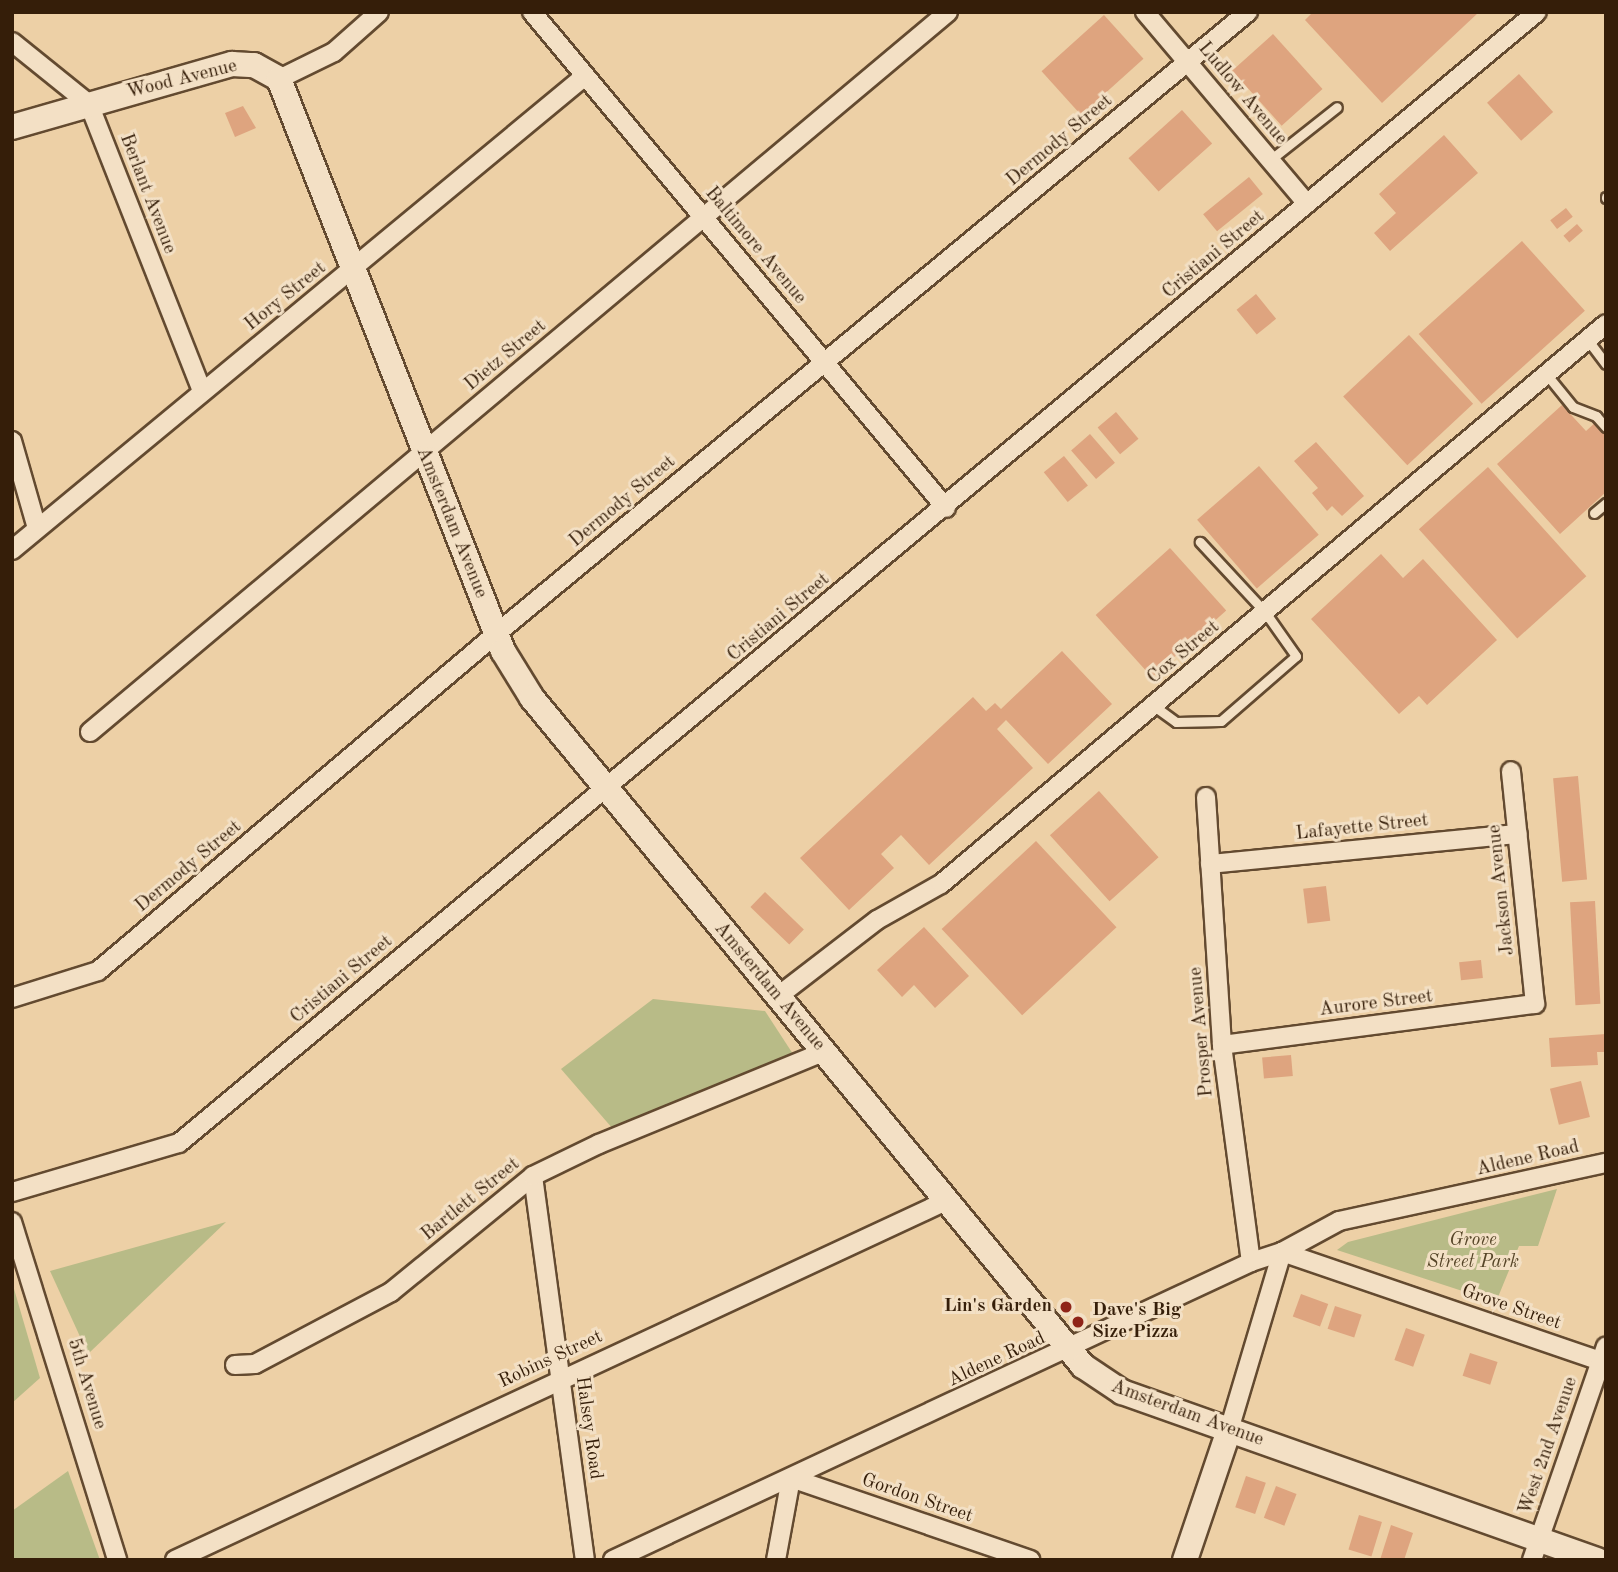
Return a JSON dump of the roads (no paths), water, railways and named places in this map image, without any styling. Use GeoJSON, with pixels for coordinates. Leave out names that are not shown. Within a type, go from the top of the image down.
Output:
{"type":"FeatureCollection","features":[{"type":"Feature","properties":{"kind":"main road","name":"Wood Avenue"},"geometry":{"type":"LineString","coordinates":[[12,127],[232,64],[254,65],[279,79]]}},
{"type":"Feature","properties":{"kind":"main road","name":"Amsterdam Avenue"},"geometry":{"type":"LineString","coordinates":[[279,79],[355,268],[422,453],[496,634],[532,698],[1070,1349],[1100,1382],[1535,1551],[1597,1560]]}},
{"type":"Feature","properties":{"kind":"main road"},"geometry":{"type":"LineString","coordinates":[[1185,1560],[1229,1430]]}},
{"type":"Feature","properties":{"kind":"street","name":"Baltimore Avenue"},"geometry":{"type":"LineString","coordinates":[[532,12],[946,508]]}},
{"type":"Feature","properties":{"kind":"street","name":"Dietz Street"},"geometry":{"type":"LineString","coordinates":[[90,732],[948,12]]}},
{"type":"Feature","properties":{"kind":"street","name":"Ludlow Avenue"},"geometry":{"type":"LineString","coordinates":[[1145,12],[1307,204]]}},
{"type":"Feature","properties":{"kind":"street","name":"Dermody Street"},"geometry":{"type":"LineString","coordinates":[[12,998],[98,971],[496,634],[1248,12]]}},
{"type":"Feature","properties":{"kind":"street","name":"Cristiani Street"},"geometry":{"type":"LineString","coordinates":[[12,1192],[180,1143],[946,508],[1537,12]]}},
{"type":"Feature","properties":{"kind":"street"},"geometry":{"type":"LineString","coordinates":[[279,79],[334,52],[377,14]]}},
{"type":"Feature","properties":{"kind":"street","name":"Berlant Avenue"},"geometry":{"type":"LineString","coordinates":[[12,42],[89,104],[202,391]]}},
{"type":"Feature","properties":{"kind":"street","name":"Hory Street"},"geometry":{"type":"LineString","coordinates":[[12,550],[585,76]]}},
{"type":"Feature","properties":{"kind":"street","name":"Cox Street"},"geometry":{"type":"LineString","coordinates":[[777,997],[877,920],[941,884],[1606,324]]}},
{"type":"Feature","properties":{"kind":"street"},"geometry":{"type":"LineString","coordinates":[[12,441],[37,528]]}},
{"type":"Feature","properties":{"kind":"street","name":"Jackson Avenue"},"geometry":{"type":"LineString","coordinates":[[1511,771],[1535,1004]]}},
{"type":"Feature","properties":{"kind":"street","name":"Prosper Avenue"},"geometry":{"type":"LineString","coordinates":[[1206,797],[1222,1045],[1251,1262]]}},
{"type":"Feature","properties":{"kind":"street","name":"Lafayette Street"},"geometry":{"type":"LineString","coordinates":[[1210,864],[1518,834]]}},
{"type":"Feature","properties":{"kind":"street","name":"Aurore Street"},"geometry":{"type":"LineString","coordinates":[[1222,1045],[1535,1004]]}},
{"type":"Feature","properties":{"kind":"street","name":"Bartlett Street"},"geometry":{"type":"LineString","coordinates":[[235,1365],[256,1364],[371,1305],[533,1176],[644,1124],[823,1052]]}},
{"type":"Feature","properties":{"kind":"street","name":"Aldene Road"},"geometry":{"type":"LineString","coordinates":[[613,1560],[1070,1349],[1251,1262],[1282,1252],[1339,1221],[1606,1163]]}},
{"type":"Feature","properties":{"kind":"street","name":"Halsey Road"},"geometry":{"type":"LineString","coordinates":[[533,1176],[585,1560]]}},
{"type":"Feature","properties":{"kind":"street","name":"Robins Street"},"geometry":{"type":"LineString","coordinates":[[176,1560],[560,1378],[946,1201]]}},
{"type":"Feature","properties":{"kind":"street","name":"5th Avenue"},"geometry":{"type":"LineString","coordinates":[[12,1222],[62,1374],[117,1560]]}},
{"type":"Feature","properties":{"kind":"street"},"geometry":{"type":"LineString","coordinates":[[1229,1430],[1282,1252]]}},
{"type":"Feature","properties":{"kind":"street","name":"Grove Street"},"geometry":{"type":"LineString","coordinates":[[1282,1252],[1604,1357]]}},
{"type":"Feature","properties":{"kind":"street","name":"West 2nd Avenue"},"geometry":{"type":"LineString","coordinates":[[1535,1551],[1604,1357]]}},
{"type":"Feature","properties":{"kind":"street"},"geometry":{"type":"LineString","coordinates":[[776,1560],[791,1478]]}},
{"type":"Feature","properties":{"kind":"street","name":"Gordon Street"},"geometry":{"type":"LineString","coordinates":[[791,1478],[1030,1560]]}},
{"type":"Feature","properties":{"kind":"lane"},"geometry":{"type":"LineString","coordinates":[[1270,160],[1337,107]]}},
{"type":"Feature","properties":{"kind":"lane"},"geometry":{"type":"LineString","coordinates":[[1587,339],[1606,364]]}},
{"type":"Feature","properties":{"kind":"lane"},"geometry":{"type":"LineString","coordinates":[[1547,374],[1573,407],[1596,416],[1606,427]]}},
{"type":"Feature","properties":{"kind":"lane"},"geometry":{"type":"LineString","coordinates":[[1594,513],[1606,503]]}},
{"type":"Feature","properties":{"kind":"lane"},"geometry":{"type":"LineString","coordinates":[[1154,706],[1176,723],[1221,721],[1296,656],[1265,612],[1200,542]]}},
{"type":"Feature","properties":{"kind":"place","name":"Lin's Garden"},"geometry":{"type":"Point","coordinates":[1066,1307]}},
{"type":"Feature","properties":{"kind":"place","name":"Dave's Big Size Pizza"},"geometry":{"type":"Point","coordinates":[1078,1322]}},
{"type":"Feature","properties":{"kind":"park label","name":"Grove Street Park"},"geometry":{"type":"Point","coordinates":[1473,1252]}}]}
